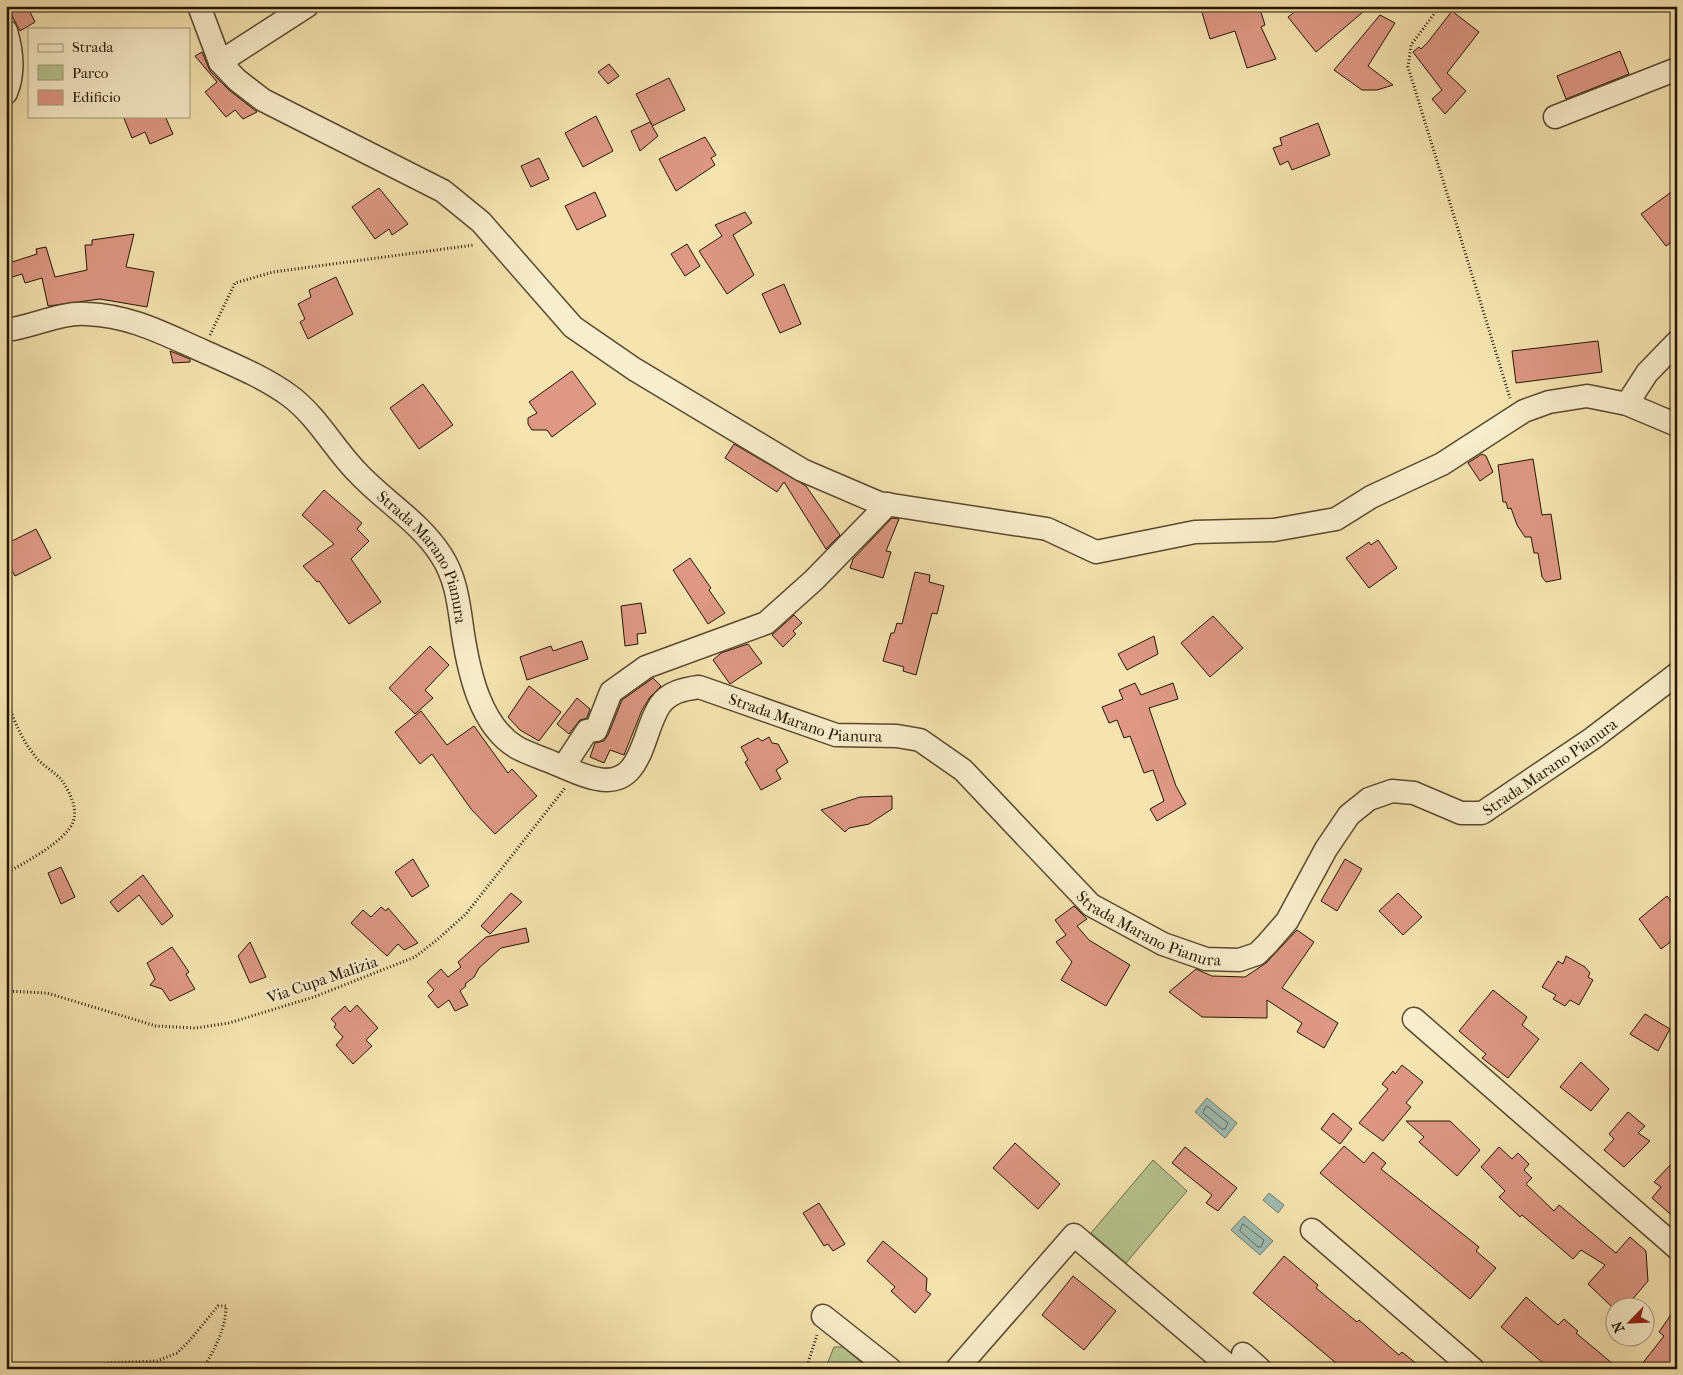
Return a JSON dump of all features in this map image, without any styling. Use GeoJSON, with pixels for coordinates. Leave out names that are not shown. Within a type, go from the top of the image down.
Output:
{"type":"FeatureCollection","features":[{"type":"Feature","properties":{"kind":"street"},"geometry":{"type":"LineString","coordinates":[[199,6],[220,62],[237,80],[263,100],[443,191],[481,222],[573,327],[634,369],[802,470],[880,503],[1047,529],[1096,552],[1195,532],[1274,530],[1336,520],[1371,498],[1442,464],[1516,416],[1550,402],[1587,396],[1627,404],[1677,425]]}},
{"type":"Feature","properties":{"kind":"street"},"geometry":{"type":"LineString","coordinates":[[220,62],[306,6]]}},
{"type":"Feature","properties":{"kind":"street"},"geometry":{"type":"LineString","coordinates":[[6,31],[11,47],[11,70],[6,93]]}},
{"type":"Feature","properties":{"kind":"street"},"geometry":{"type":"LineString","coordinates":[[1555,117],[1677,68]]}},
{"type":"Feature","properties":{"kind":"street","name":"Strada Marano Pianura"},"geometry":{"type":"LineString","coordinates":[[6,330],[46,320],[88,314],[148,325],[244,370],[290,396],[312,417],[344,460],[379,495],[410,519],[441,554],[455,581],[467,656],[475,689],[492,722],[515,746],[567,774],[598,780],[615,780],[634,768],[660,705],[672,694],[685,689],[699,687],[836,735],[897,736],[920,740],[962,770],[1091,905],[1163,944],[1206,959],[1239,960],[1257,954],[1287,921],[1331,842],[1349,815],[1369,799],[1392,791],[1414,793],[1461,813],[1482,813],[1593,738],[1677,674]]}},
{"type":"Feature","properties":{"kind":"street"},"geometry":{"type":"LineString","coordinates":[[1627,404],[1647,373],[1677,342]]}},
{"type":"Feature","properties":{"kind":"street"},"geometry":{"type":"LineString","coordinates":[[567,774],[587,731],[596,730],[611,692],[646,667],[766,622],[814,580],[888,504]]}},
{"type":"Feature","properties":{"kind":"street"},"geometry":{"type":"LineString","coordinates":[[1414,1020],[1677,1248]]}},
{"type":"Feature","properties":{"kind":"street"},"geometry":{"type":"LineString","coordinates":[[1312,1230],[1473,1369]]}},
{"type":"Feature","properties":{"kind":"street"},"geometry":{"type":"LineString","coordinates":[[957,1369],[1074,1235],[1237,1361],[1260,1369]]}},
{"type":"Feature","properties":{"kind":"street"},"geometry":{"type":"LineString","coordinates":[[823,1316],[890,1369]]}},
{"type":"Feature","properties":{"kind":"path"},"geometry":{"type":"LineString","coordinates":[[1440,6],[1412,45],[1408,67],[1516,416]]}},
{"type":"Feature","properties":{"kind":"path"},"geometry":{"type":"LineString","coordinates":[[202,351],[235,284],[273,272],[474,245]]}},
{"type":"Feature","properties":{"kind":"path"},"geometry":{"type":"LineString","coordinates":[[6,698],[24,740],[35,757],[62,780],[74,808],[73,823],[59,838],[6,873]]}},
{"type":"Feature","properties":{"kind":"path","name":"Via Cupa Malizia"},"geometry":{"type":"LineString","coordinates":[[6,991],[47,993],[156,1026],[196,1028],[229,1023],[314,997],[415,957],[438,939],[466,914],[567,774]]}},
{"type":"Feature","properties":{"kind":"path"},"geometry":{"type":"LineString","coordinates":[[84,1369],[107,1363],[157,1361],[170,1356],[190,1340],[218,1306],[226,1306],[226,1318],[214,1350],[202,1369]]}},
{"type":"Feature","properties":{"kind":"path"},"geometry":{"type":"LineString","coordinates":[[806,1369],[823,1316]]}},
{"type":"Feature","properties":{"kind":"green space"},"geometry":{"type":"Polygon","coordinates":[[[1153,1160],[1187,1191],[1126,1263],[1091,1233],[1153,1160]]]}},
{"type":"Feature","properties":{"kind":"green space"},"geometry":{"type":"Polygon","coordinates":[[[834,1347],[843,1347],[869,1369],[825,1369],[834,1347]]]}},
{"type":"Feature","properties":{"kind":"water"},"geometry":{"type":"Polygon","coordinates":[[[1207,1098],[1237,1123],[1225,1138],[1195,1112],[1207,1098]]]}},
{"type":"Feature","properties":{"kind":"water"},"geometry":{"type":"Polygon","coordinates":[[[1269,1193],[1284,1205],[1278,1213],[1263,1200],[1269,1193]]]}},
{"type":"Feature","properties":{"kind":"water"},"geometry":{"type":"Polygon","coordinates":[[[1244,1216],[1273,1241],[1260,1255],[1231,1230],[1244,1216]]]}},
{"type":"Feature","properties":{"kind":"building"},"geometry":{"type":"Polygon","coordinates":[[[7,6],[27,6],[35,22],[20,31],[7,6]]]}},
{"type":"Feature","properties":{"kind":"building"},"geometry":{"type":"Polygon","coordinates":[[[1200,6],[1259,6],[1265,25],[1261,27],[1276,59],[1247,68],[1235,31],[1210,39],[1200,6]]]}},
{"type":"Feature","properties":{"kind":"building"},"geometry":{"type":"Polygon","coordinates":[[[1302,6],[1370,6],[1316,52],[1288,17],[1302,6]]]}},
{"type":"Feature","properties":{"kind":"building"},"geometry":{"type":"Polygon","coordinates":[[[1452,11],[1479,32],[1447,73],[1466,91],[1445,114],[1432,99],[1442,90],[1413,52],[1419,47],[1421,49],[1428,42],[1452,11]]]}},
{"type":"Feature","properties":{"kind":"building"},"geometry":{"type":"Polygon","coordinates":[[[1380,15],[1395,23],[1368,66],[1393,85],[1377,90],[1362,90],[1334,70],[1380,15]]]}},
{"type":"Feature","properties":{"kind":"building"},"geometry":{"type":"Polygon","coordinates":[[[1620,51],[1629,74],[1566,99],[1557,76],[1620,51]]]}},
{"type":"Feature","properties":{"kind":"building"},"geometry":{"type":"Polygon","coordinates":[[[202,52],[210,71],[229,90],[257,112],[243,119],[235,110],[226,117],[205,92],[217,82],[195,56],[202,52]]]}},
{"type":"Feature","properties":{"kind":"building"},"geometry":{"type":"Polygon","coordinates":[[[609,64],[619,76],[608,84],[598,72],[609,64]]]}},
{"type":"Feature","properties":{"kind":"building"},"geometry":{"type":"Polygon","coordinates":[[[669,78],[685,110],[652,126],[658,136],[640,151],[631,131],[650,122],[652,125],[636,94],[669,78]]]}},
{"type":"Feature","properties":{"kind":"building"},"geometry":{"type":"Polygon","coordinates":[[[596,116],[613,151],[583,167],[565,133],[596,116]]]}},
{"type":"Feature","properties":{"kind":"building"},"geometry":{"type":"Polygon","coordinates":[[[124,118],[166,118],[173,134],[150,144],[145,132],[132,138],[124,118]]]}},
{"type":"Feature","properties":{"kind":"building"},"geometry":{"type":"Polygon","coordinates":[[[1318,123],[1330,155],[1292,170],[1288,161],[1280,165],[1273,148],[1282,145],[1280,138],[1318,123]]]}},
{"type":"Feature","properties":{"kind":"building"},"geometry":{"type":"Polygon","coordinates":[[[705,137],[716,155],[711,158],[715,165],[676,191],[659,159],[705,137]]]}},
{"type":"Feature","properties":{"kind":"building"},"geometry":{"type":"Polygon","coordinates":[[[539,158],[549,179],[531,187],[521,166],[539,158]]]}},
{"type":"Feature","properties":{"kind":"building"},"geometry":{"type":"Polygon","coordinates":[[[379,188],[408,224],[392,235],[389,229],[375,239],[352,207],[379,188]]]}},
{"type":"Feature","properties":{"kind":"building"},"geometry":{"type":"Polygon","coordinates":[[[1677,188],[1677,238],[1666,246],[1641,214],[1677,188]]]}},
{"type":"Feature","properties":{"kind":"building"},"geometry":{"type":"Polygon","coordinates":[[[595,192],[606,216],[577,230],[565,206],[595,192]]]}},
{"type":"Feature","properties":{"kind":"building"},"geometry":{"type":"Polygon","coordinates":[[[745,212],[752,223],[733,235],[754,275],[727,294],[699,251],[722,236],[715,225],[745,212]]]}},
{"type":"Feature","properties":{"kind":"building"},"geometry":{"type":"Polygon","coordinates":[[[134,234],[126,267],[154,272],[147,307],[100,299],[48,306],[42,278],[25,283],[22,274],[6,279],[6,264],[37,254],[36,249],[46,247],[55,277],[87,270],[85,245],[92,245],[92,240],[134,234]]]}},
{"type":"Feature","properties":{"kind":"building"},"geometry":{"type":"Polygon","coordinates":[[[687,244],[700,266],[685,276],[671,254],[687,244]]]}},
{"type":"Feature","properties":{"kind":"building"},"geometry":{"type":"Polygon","coordinates":[[[336,277],[353,314],[308,339],[300,322],[305,319],[298,304],[311,297],[309,290],[336,277]]]}},
{"type":"Feature","properties":{"kind":"building"},"geometry":{"type":"Polygon","coordinates":[[[784,284],[801,324],[780,333],[762,294],[784,284]]]}},
{"type":"Feature","properties":{"kind":"building"},"geometry":{"type":"Polygon","coordinates":[[[1598,341],[1602,372],[1516,383],[1512,351],[1598,341]]]}},
{"type":"Feature","properties":{"kind":"building"},"geometry":{"type":"Polygon","coordinates":[[[170,351],[190,359],[190,362],[173,363],[170,351]]]}},
{"type":"Feature","properties":{"kind":"building"},"geometry":{"type":"Polygon","coordinates":[[[572,371],[596,404],[552,437],[547,430],[532,430],[528,424],[528,418],[537,413],[529,402],[572,371]]]}},
{"type":"Feature","properties":{"kind":"building"},"geometry":{"type":"Polygon","coordinates":[[[423,384],[453,425],[419,449],[390,408],[423,384]]]}},
{"type":"Feature","properties":{"kind":"building"},"geometry":{"type":"Polygon","coordinates":[[[734,444],[806,486],[840,535],[826,549],[784,482],[777,492],[725,458],[734,444]]]}},
{"type":"Feature","properties":{"kind":"building"},"geometry":{"type":"Polygon","coordinates":[[[1482,454],[1486,456],[1493,472],[1480,481],[1468,463],[1482,454]]]}},
{"type":"Feature","properties":{"kind":"building"},"geometry":{"type":"Polygon","coordinates":[[[1533,459],[1542,515],[1551,514],[1561,579],[1546,582],[1542,577],[1538,553],[1534,553],[1531,537],[1525,537],[1517,525],[1511,508],[1508,509],[1506,502],[1503,502],[1498,465],[1533,459]]]}},
{"type":"Feature","properties":{"kind":"building"},"geometry":{"type":"Polygon","coordinates":[[[324,490],[362,523],[357,529],[369,541],[351,559],[381,602],[349,624],[319,581],[317,582],[303,566],[334,544],[302,515],[324,490]]]}},
{"type":"Feature","properties":{"kind":"building"},"geometry":{"type":"Polygon","coordinates":[[[892,518],[899,519],[886,551],[891,552],[883,578],[850,568],[853,559],[892,518]]]}},
{"type":"Feature","properties":{"kind":"building"},"geometry":{"type":"Polygon","coordinates":[[[36,529],[51,558],[15,576],[6,560],[6,544],[36,529]]]}},
{"type":"Feature","properties":{"kind":"building"},"geometry":{"type":"Polygon","coordinates":[[[1378,540],[1397,568],[1369,588],[1346,558],[1369,542],[1371,545],[1378,540]]]}},
{"type":"Feature","properties":{"kind":"building"},"geometry":{"type":"Polygon","coordinates":[[[690,558],[711,588],[709,590],[725,613],[708,624],[673,570],[690,558]]]}},
{"type":"Feature","properties":{"kind":"building"},"geometry":{"type":"Polygon","coordinates":[[[915,572],[930,575],[929,582],[944,586],[937,614],[932,613],[916,675],[903,671],[904,667],[883,661],[891,633],[894,633],[897,623],[902,624],[915,572]]]}},
{"type":"Feature","properties":{"kind":"building"},"geometry":{"type":"Polygon","coordinates":[[[641,603],[646,633],[637,634],[638,644],[625,646],[621,606],[641,603]]]}},
{"type":"Feature","properties":{"kind":"building"},"geometry":{"type":"Polygon","coordinates":[[[794,615],[802,623],[793,631],[796,634],[783,647],[772,635],[794,615]]]}},
{"type":"Feature","properties":{"kind":"building"},"geometry":{"type":"Polygon","coordinates":[[[1213,616],[1243,648],[1210,677],[1181,643],[1213,616]]]}},
{"type":"Feature","properties":{"kind":"building"},"geometry":{"type":"Polygon","coordinates":[[[1154,636],[1158,654],[1127,670],[1118,654],[1154,636]]]}},
{"type":"Feature","properties":{"kind":"building"},"geometry":{"type":"Polygon","coordinates":[[[582,641],[588,659],[527,680],[520,657],[551,646],[553,651],[582,641]]]}},
{"type":"Feature","properties":{"kind":"building"},"geometry":{"type":"Polygon","coordinates":[[[748,644],[762,663],[730,684],[713,660],[721,653],[748,644]]]}},
{"type":"Feature","properties":{"kind":"building"},"geometry":{"type":"Polygon","coordinates":[[[430,646],[449,665],[425,690],[433,698],[415,714],[389,688],[430,646]]]}},
{"type":"Feature","properties":{"kind":"building"},"geometry":{"type":"Polygon","coordinates":[[[653,678],[661,686],[650,697],[642,710],[624,755],[610,750],[604,763],[590,757],[595,743],[604,741],[608,735],[622,700],[653,678]]]}},
{"type":"Feature","properties":{"kind":"building"},"geometry":{"type":"Polygon","coordinates":[[[1135,683],[1141,695],[1173,683],[1178,699],[1149,708],[1176,786],[1186,804],[1157,821],[1150,809],[1164,801],[1153,770],[1144,773],[1130,736],[1124,738],[1117,720],[1109,723],[1102,707],[1123,699],[1119,690],[1135,683]]]}},
{"type":"Feature","properties":{"kind":"building"},"geometry":{"type":"Polygon","coordinates":[[[529,686],[561,712],[539,741],[520,730],[508,717],[529,686]]]}},
{"type":"Feature","properties":{"kind":"building"},"geometry":{"type":"Polygon","coordinates":[[[577,698],[590,709],[587,718],[580,720],[569,734],[557,724],[577,698]]]}},
{"type":"Feature","properties":{"kind":"building"},"geometry":{"type":"Polygon","coordinates":[[[421,711],[447,745],[474,726],[508,773],[512,769],[537,796],[495,834],[471,809],[432,754],[420,764],[395,732],[421,711]]]}},
{"type":"Feature","properties":{"kind":"building"},"geometry":{"type":"Polygon","coordinates":[[[769,737],[772,743],[778,744],[788,762],[776,770],[781,779],[761,790],[745,762],[748,760],[741,747],[758,738],[762,741],[769,737]]]}},
{"type":"Feature","properties":{"kind":"building"},"geometry":{"type":"Polygon","coordinates":[[[892,796],[892,809],[869,824],[849,828],[845,832],[821,810],[860,797],[892,796]]]}},
{"type":"Feature","properties":{"kind":"building"},"geometry":{"type":"Polygon","coordinates":[[[413,859],[429,886],[412,897],[395,872],[413,859]]]}},
{"type":"Feature","properties":{"kind":"building"},"geometry":{"type":"Polygon","coordinates":[[[1345,859],[1362,869],[1337,911],[1321,901],[1345,859]]]}},
{"type":"Feature","properties":{"kind":"building"},"geometry":{"type":"Polygon","coordinates":[[[61,867],[75,897],[61,904],[48,873],[61,867]]]}},
{"type":"Feature","properties":{"kind":"building"},"geometry":{"type":"Polygon","coordinates":[[[143,875],[173,916],[162,925],[139,895],[118,912],[110,902],[143,875]]]}},
{"type":"Feature","properties":{"kind":"building"},"geometry":{"type":"Polygon","coordinates":[[[511,893],[522,902],[490,934],[481,926],[511,893]]]}},
{"type":"Feature","properties":{"kind":"building"},"geometry":{"type":"Polygon","coordinates":[[[1398,893],[1422,917],[1403,935],[1379,911],[1398,893]]]}},
{"type":"Feature","properties":{"kind":"building"},"geometry":{"type":"Polygon","coordinates":[[[1667,896],[1677,909],[1677,937],[1661,949],[1639,919],[1667,896]]]}},
{"type":"Feature","properties":{"kind":"building"},"geometry":{"type":"Polygon","coordinates":[[[1074,906],[1087,919],[1077,926],[1089,940],[1130,965],[1106,1006],[1061,980],[1072,962],[1056,942],[1066,935],[1055,920],[1074,906]]]}},
{"type":"Feature","properties":{"kind":"building"},"geometry":{"type":"Polygon","coordinates":[[[381,907],[386,911],[388,908],[418,943],[404,950],[398,944],[387,956],[351,923],[363,910],[371,917],[381,907]]]}},
{"type":"Feature","properties":{"kind":"building"},"geometry":{"type":"Polygon","coordinates":[[[526,928],[529,942],[501,948],[465,984],[466,986],[460,991],[468,1005],[455,1011],[449,1000],[438,1008],[428,996],[434,990],[427,982],[441,969],[448,977],[461,967],[458,962],[486,937],[526,928]]]}},
{"type":"Feature","properties":{"kind":"building"},"geometry":{"type":"Polygon","coordinates":[[[1297,930],[1314,942],[1282,988],[1338,1023],[1324,1048],[1297,1032],[1302,1023],[1267,1000],[1267,1018],[1202,1017],[1169,992],[1196,969],[1212,976],[1245,977],[1266,963],[1297,930]]]}},
{"type":"Feature","properties":{"kind":"building"},"geometry":{"type":"Polygon","coordinates":[[[250,942],[266,977],[250,983],[238,956],[250,942]]]}},
{"type":"Feature","properties":{"kind":"building"},"geometry":{"type":"Polygon","coordinates":[[[172,947],[189,972],[186,974],[195,989],[170,1001],[162,989],[150,985],[155,979],[147,963],[172,947]]]}},
{"type":"Feature","properties":{"kind":"building"},"geometry":{"type":"Polygon","coordinates":[[[1566,956],[1585,967],[1590,973],[1588,977],[1593,980],[1579,1005],[1570,1000],[1565,1006],[1553,999],[1556,995],[1542,987],[1558,961],[1563,964],[1566,956]]]}},
{"type":"Feature","properties":{"kind":"building"},"geometry":{"type":"Polygon","coordinates":[[[1493,990],[1527,1017],[1522,1025],[1539,1039],[1508,1078],[1482,1058],[1486,1054],[1459,1031],[1493,990]]]}},
{"type":"Feature","properties":{"kind":"building"},"geometry":{"type":"Polygon","coordinates":[[[357,1005],[378,1028],[366,1040],[372,1046],[353,1064],[336,1045],[343,1037],[334,1027],[336,1024],[331,1019],[345,1006],[350,1012],[357,1005]]]}},
{"type":"Feature","properties":{"kind":"building"},"geometry":{"type":"Polygon","coordinates":[[[1645,1014],[1670,1029],[1658,1051],[1630,1034],[1645,1014]]]}},
{"type":"Feature","properties":{"kind":"building"},"geometry":{"type":"Polygon","coordinates":[[[1581,1062],[1609,1089],[1591,1111],[1560,1087],[1581,1062]]]}},
{"type":"Feature","properties":{"kind":"building"},"geometry":{"type":"Polygon","coordinates":[[[1402,1065],[1423,1082],[1406,1103],[1411,1107],[1383,1141],[1359,1123],[1388,1089],[1382,1084],[1393,1071],[1395,1074],[1402,1065]]]}},
{"type":"Feature","properties":{"kind":"building"},"geometry":{"type":"Polygon","coordinates":[[[1628,1112],[1645,1126],[1638,1133],[1650,1141],[1624,1167],[1604,1150],[1614,1139],[1609,1134],[1628,1112]]]}},
{"type":"Feature","properties":{"kind":"building"},"geometry":{"type":"Polygon","coordinates":[[[1333,1113],[1352,1129],[1340,1144],[1321,1129],[1333,1113]]]}},
{"type":"Feature","properties":{"kind":"building"},"geometry":{"type":"Polygon","coordinates":[[[1406,1121],[1450,1121],[1480,1150],[1457,1176],[1419,1142],[1424,1137],[1406,1121]]]}},
{"type":"Feature","properties":{"kind":"building"},"geometry":{"type":"Polygon","coordinates":[[[1015,1143],[1060,1184],[1038,1209],[993,1168],[1015,1143]]]}},
{"type":"Feature","properties":{"kind":"building"},"geometry":{"type":"Polygon","coordinates":[[[1344,1146],[1364,1163],[1373,1152],[1386,1163],[1381,1169],[1479,1247],[1476,1251],[1496,1268],[1470,1299],[1320,1173],[1344,1146]]]}},
{"type":"Feature","properties":{"kind":"building"},"geometry":{"type":"Polygon","coordinates":[[[1185,1147],[1237,1188],[1218,1211],[1206,1203],[1212,1195],[1172,1163],[1185,1147]]]}},
{"type":"Feature","properties":{"kind":"building"},"geometry":{"type":"Polygon","coordinates":[[[1499,1147],[1512,1159],[1518,1153],[1529,1164],[1524,1170],[1532,1178],[1526,1184],[1554,1211],[1559,1205],[1616,1253],[1630,1237],[1646,1251],[1648,1281],[1634,1298],[1606,1298],[1606,1301],[1588,1284],[1605,1265],[1581,1250],[1573,1259],[1522,1215],[1520,1217],[1499,1197],[1505,1191],[1481,1167],[1499,1147]]]}},
{"type":"Feature","properties":{"kind":"building"},"geometry":{"type":"Polygon","coordinates":[[[1677,1158],[1677,1220],[1652,1198],[1661,1187],[1654,1182],[1677,1158]]]}},
{"type":"Feature","properties":{"kind":"building"},"geometry":{"type":"Polygon","coordinates":[[[819,1203],[845,1244],[833,1251],[828,1244],[824,1246],[803,1213],[819,1203]]]}},
{"type":"Feature","properties":{"kind":"building"},"geometry":{"type":"Polygon","coordinates":[[[883,1241],[927,1278],[926,1291],[931,1294],[915,1313],[891,1291],[895,1287],[867,1261],[883,1241]]]}},
{"type":"Feature","properties":{"kind":"building"},"geometry":{"type":"Polygon","coordinates":[[[1284,1256],[1318,1285],[1316,1288],[1357,1322],[1359,1320],[1399,1355],[1402,1352],[1423,1369],[1343,1369],[1253,1293],[1284,1256]]]}},
{"type":"Feature","properties":{"kind":"building"},"geometry":{"type":"Polygon","coordinates":[[[1073,1276],[1116,1311],[1084,1350],[1042,1315],[1073,1276]]]}},
{"type":"Feature","properties":{"kind":"building"},"geometry":{"type":"Polygon","coordinates":[[[1526,1297],[1558,1325],[1564,1319],[1578,1331],[1576,1333],[1619,1369],[1550,1369],[1501,1327],[1526,1297]]]}},
{"type":"Feature","properties":{"kind":"building"},"geometry":{"type":"Polygon","coordinates":[[[1677,1306],[1677,1369],[1638,1369],[1664,1336],[1659,1332],[1677,1306]]]}}]}
